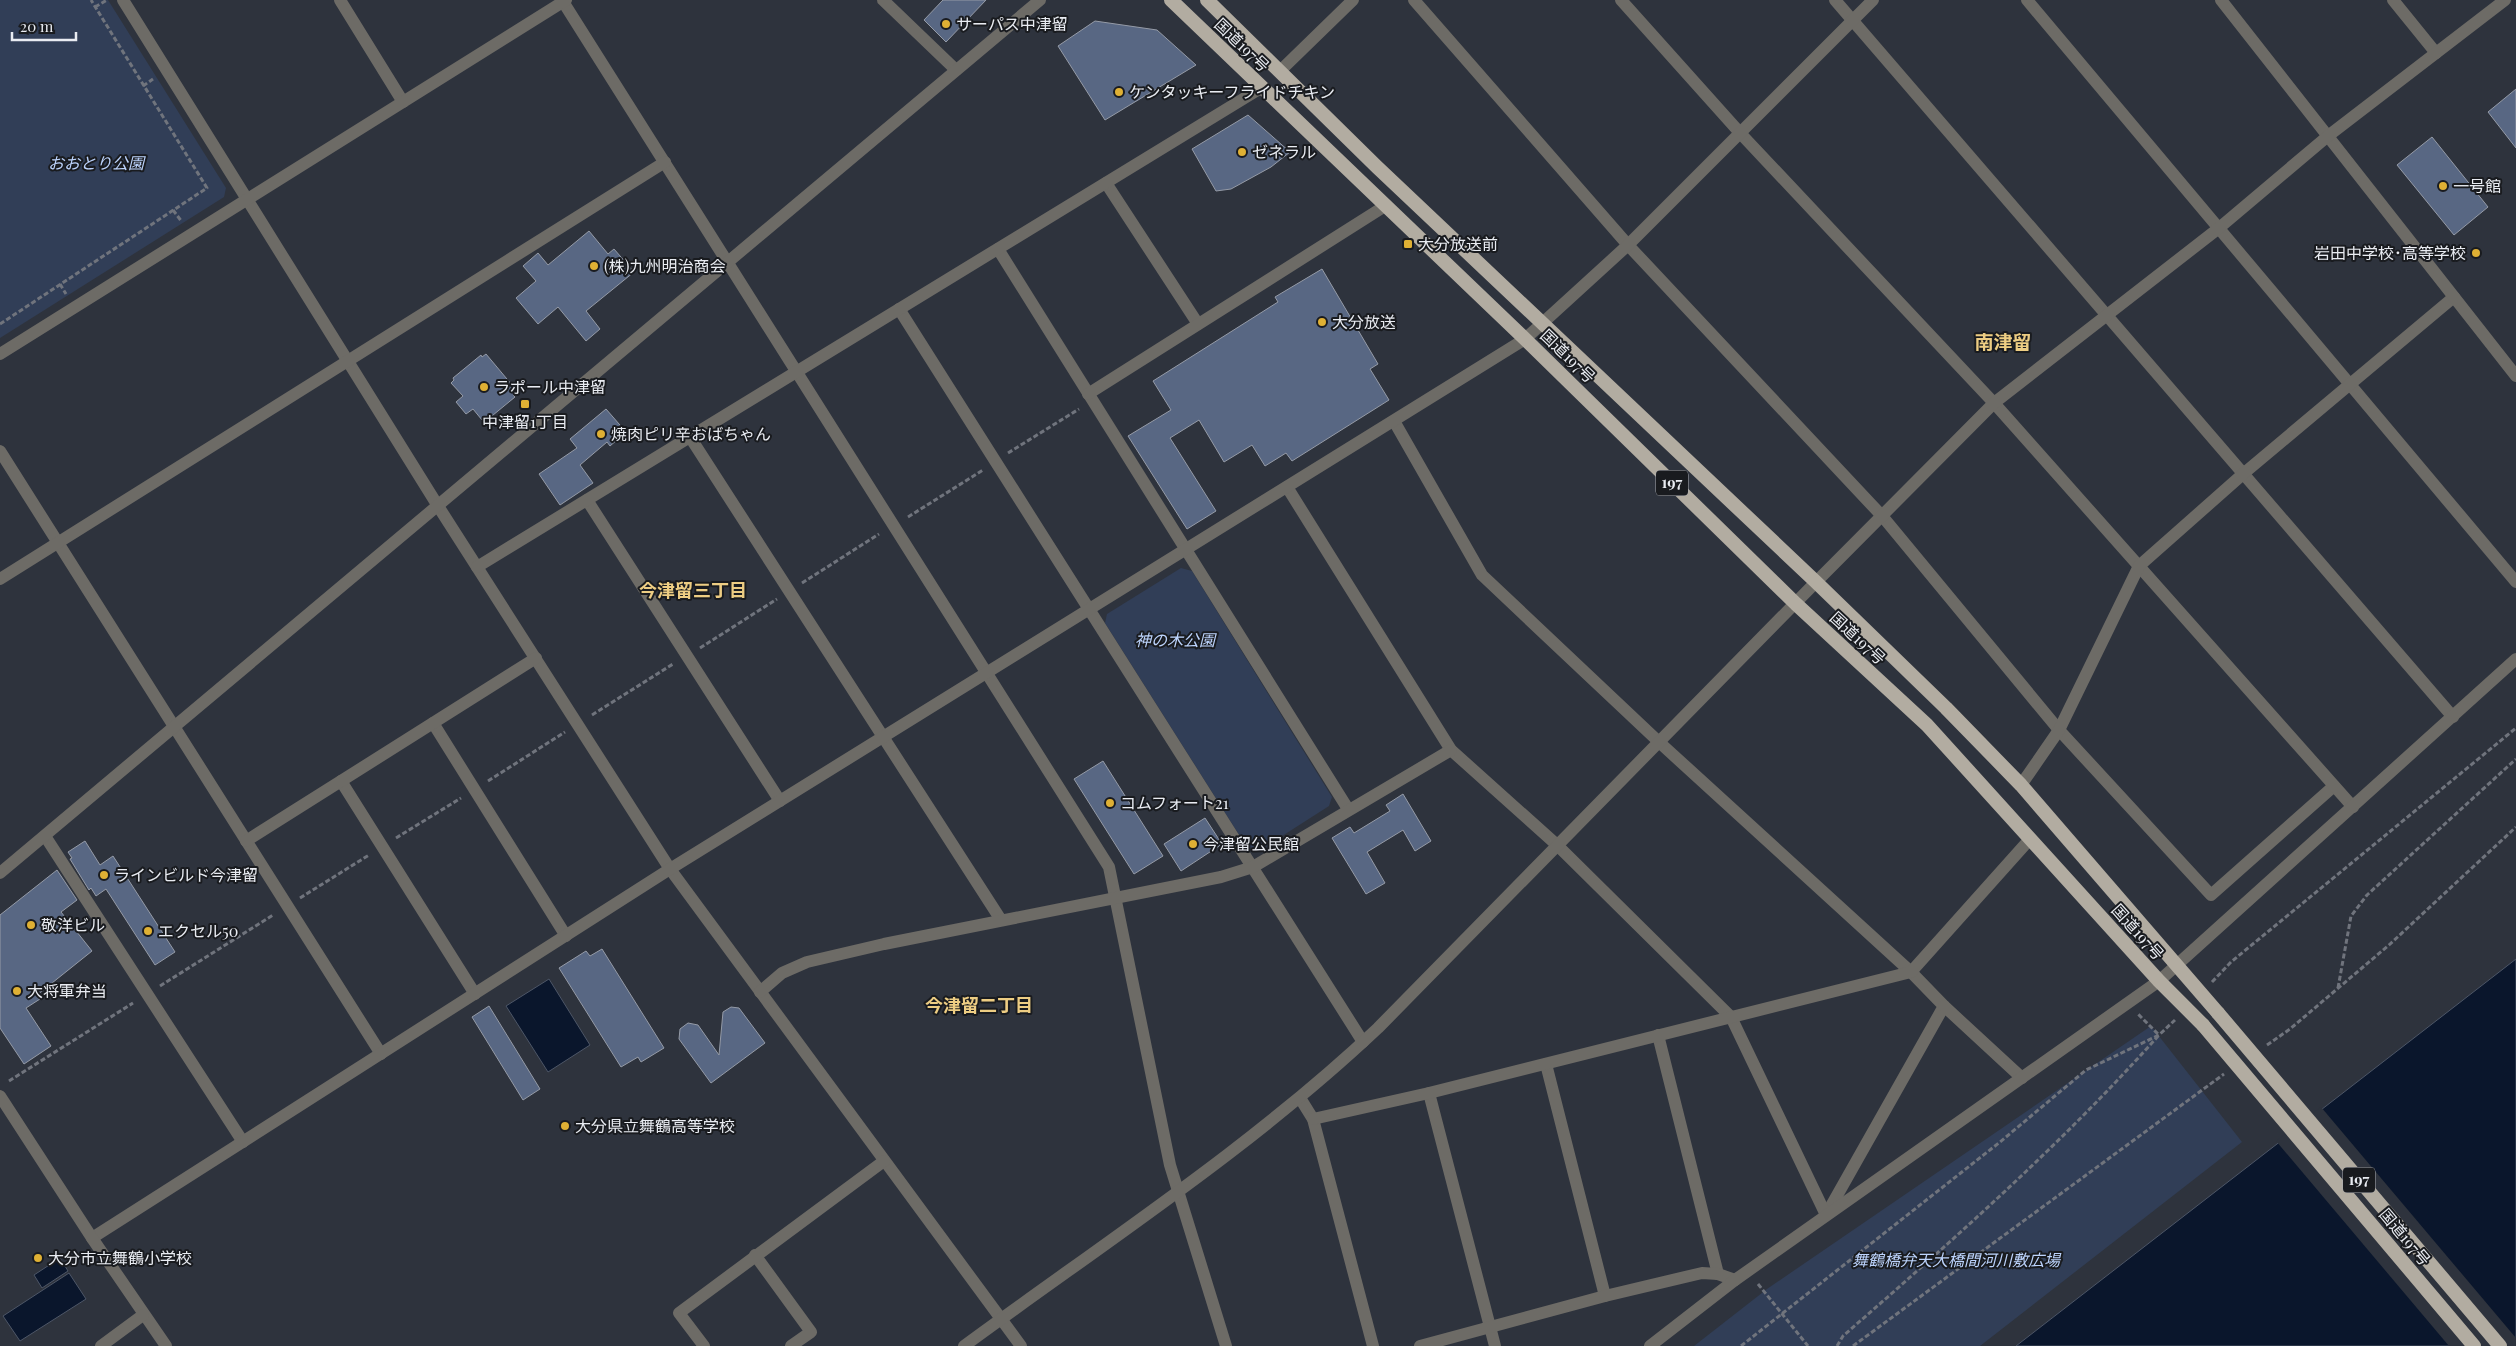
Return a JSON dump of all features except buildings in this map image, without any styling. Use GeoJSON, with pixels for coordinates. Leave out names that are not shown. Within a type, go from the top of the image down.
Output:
{"type":"FeatureCollection","features":[{"type":"Feature","properties":{"kind":"highway","name":"国道197号"},"geometry":{"type":"LineString","coordinates":[[1171,0],[1526,339],[1796,604],[1927,725],[2159,980],[2203,1025],[2474,1346]]}},
{"type":"Feature","properties":{"kind":"highway","name":"国道197号"},"geometry":{"type":"LineString","coordinates":[[1207,0],[1377,167],[1816,582],[1946,708],[2021,785],[2218,1013],[2500,1346]]}},
{"type":"Feature","properties":{"kind":"street"},"geometry":{"type":"LineString","coordinates":[[123,0],[438,506],[670,869],[1021,1346]]}},
{"type":"Feature","properties":{"kind":"street"},"geometry":{"type":"LineString","coordinates":[[340,0],[403,102]]}},
{"type":"Feature","properties":{"kind":"street"},"geometry":{"type":"LineString","coordinates":[[883,0],[956,70]]}},
{"type":"Feature","properties":{"kind":"street"},"geometry":{"type":"LineString","coordinates":[[0,873],[1040,0]]}},
{"type":"Feature","properties":{"kind":"street"},"geometry":{"type":"LineString","coordinates":[[1280,70],[1353,0]]}},
{"type":"Feature","properties":{"kind":"street"},"geometry":{"type":"LineString","coordinates":[[1414,0],[1628,245],[1883,517],[2059,730],[2211,895],[2334,786]]}},
{"type":"Feature","properties":{"kind":"street"},"geometry":{"type":"LineString","coordinates":[[1621,0],[1741,134],[1994,403],[2353,807]]}},
{"type":"Feature","properties":{"kind":"street"},"geometry":{"type":"LineString","coordinates":[[1834,0],[2453,716]]}},
{"type":"Feature","properties":{"kind":"street"},"geometry":{"type":"LineString","coordinates":[[92,1238],[670,869],[1526,339],[1628,245],[1873,0]]}},
{"type":"Feature","properties":{"kind":"street"},"geometry":{"type":"LineString","coordinates":[[2027,0],[2516,582]]}},
{"type":"Feature","properties":{"kind":"street"},"geometry":{"type":"LineString","coordinates":[[2221,0],[2516,376]]}},
{"type":"Feature","properties":{"kind":"street"},"geometry":{"type":"LineString","coordinates":[[2393,0],[2436,53]]}},
{"type":"Feature","properties":{"kind":"street"},"geometry":{"type":"LineString","coordinates":[[964,1346],[1178,1190],[1300,1098],[1364,1042],[1994,403],[2219,228],[2328,136],[2505,0]]}},
{"type":"Feature","properties":{"kind":"street"},"geometry":{"type":"LineString","coordinates":[[0,354],[564,1],[1109,867],[1170,1165],[1226,1346]]}},
{"type":"Feature","properties":{"kind":"street"},"geometry":{"type":"LineString","coordinates":[[477,567],[1261,88]]}},
{"type":"Feature","properties":{"kind":"street"},"geometry":{"type":"LineString","coordinates":[[0,579],[665,162]]}},
{"type":"Feature","properties":{"kind":"street"},"geometry":{"type":"LineString","coordinates":[[1106,183],[1198,324]]}},
{"type":"Feature","properties":{"kind":"street"},"geometry":{"type":"LineString","coordinates":[[1090,397],[1198,324],[1385,206]]}},
{"type":"Feature","properties":{"kind":"street"},"geometry":{"type":"LineString","coordinates":[[998,249],[1348,810]]}},
{"type":"Feature","properties":{"kind":"street"},"geometry":{"type":"LineString","coordinates":[[2021,785],[2059,730],[2139,566],[2243,474],[2454,297]]}},
{"type":"Feature","properties":{"kind":"street"},"geometry":{"type":"LineString","coordinates":[[899,309],[1364,1042]]}},
{"type":"Feature","properties":{"kind":"street"},"geometry":{"type":"LineString","coordinates":[[1394,421],[1482,575],[1659,742],[1911,972],[1944,1006],[2022,1078]]}},
{"type":"Feature","properties":{"kind":"street"},"geometry":{"type":"LineString","coordinates":[[690,437],[1001,920]]}},
{"type":"Feature","properties":{"kind":"street"},"geometry":{"type":"LineString","coordinates":[[0,451],[380,1054]]}},
{"type":"Feature","properties":{"kind":"street"},"geometry":{"type":"LineString","coordinates":[[1287,487],[1451,750],[1557,845],[1731,1017],[1826,1215]]}},
{"type":"Feature","properties":{"kind":"street"},"geometry":{"type":"LineString","coordinates":[[587,500],[780,801]]}},
{"type":"Feature","properties":{"kind":"street"},"geometry":{"type":"LineString","coordinates":[[246,841],[536,658]]}},
{"type":"Feature","properties":{"kind":"street"},"geometry":{"type":"LineString","coordinates":[[1650,1346],[1735,1280],[2022,1078],[2177,966],[2227,917],[2353,807],[2516,658]]}},
{"type":"Feature","properties":{"kind":"street"},"geometry":{"type":"LineString","coordinates":[[433,723],[566,936]]}},
{"type":"Feature","properties":{"kind":"street"},"geometry":{"type":"LineString","coordinates":[[760,992],[782,973],[807,962],[1001,920],[1221,877],[1253,867],[1451,750]]}},
{"type":"Feature","properties":{"kind":"street"},"geometry":{"type":"LineString","coordinates":[[341,781],[475,994]]}},
{"type":"Feature","properties":{"kind":"street"},"geometry":{"type":"LineString","coordinates":[[45,836],[243,1142]]}},
{"type":"Feature","properties":{"kind":"street"},"geometry":{"type":"LineString","coordinates":[[1313,1119],[1429,1093],[1911,972],[2030,839]]}},
{"type":"Feature","properties":{"kind":"street"},"geometry":{"type":"LineString","coordinates":[[1826,1215],[1944,1006]]}},
{"type":"Feature","properties":{"kind":"street"},"geometry":{"type":"LineString","coordinates":[[1658,1035],[1718,1274]]}},
{"type":"Feature","properties":{"kind":"street"},"geometry":{"type":"LineString","coordinates":[[1546,1064],[1604,1296]]}},
{"type":"Feature","properties":{"kind":"street"},"geometry":{"type":"LineString","coordinates":[[1429,1093],[1495,1346]]}},
{"type":"Feature","properties":{"kind":"street"},"geometry":{"type":"LineString","coordinates":[[0,1096],[143,1315],[166,1346]]}},
{"type":"Feature","properties":{"kind":"street"},"geometry":{"type":"LineString","coordinates":[[1300,1098],[1313,1119],[1373,1346]]}},
{"type":"Feature","properties":{"kind":"street"},"geometry":{"type":"LineString","coordinates":[[704,1346],[679,1313],[884,1160]]}},
{"type":"Feature","properties":{"kind":"street"},"geometry":{"type":"LineString","coordinates":[[755,1255],[810,1332],[791,1346]]}},
{"type":"Feature","properties":{"kind":"street"},"geometry":{"type":"LineString","coordinates":[[1420,1346],[1604,1296],[1702,1273],[1718,1274],[1735,1280]]}},
{"type":"Feature","properties":{"kind":"street"},"geometry":{"type":"LineString","coordinates":[[101,1346],[143,1315]]}},
{"type":"Feature","properties":{"kind":"path"},"geometry":{"type":"LineString","coordinates":[[0,324],[207,188],[91,0]]}},
{"type":"Feature","properties":{"kind":"path"},"geometry":{"type":"LineString","coordinates":[[95,7],[107,0]]}},
{"type":"Feature","properties":{"kind":"path"},"geometry":{"type":"LineString","coordinates":[[1001,458],[1090,397]]}},
{"type":"Feature","properties":{"kind":"path"},"geometry":{"type":"LineString","coordinates":[[904,519],[990,465]]}},
{"type":"Feature","properties":{"kind":"path"},"geometry":{"type":"LineString","coordinates":[[795,588],[882,533]]}},
{"type":"Feature","properties":{"kind":"path"},"geometry":{"type":"LineString","coordinates":[[693,652],[784,595]]}},
{"type":"Feature","properties":{"kind":"path"},"geometry":{"type":"LineString","coordinates":[[588,717],[680,660]]}},
{"type":"Feature","properties":{"kind":"path"},"geometry":{"type":"LineString","coordinates":[[2231,962],[2516,728]]}},
{"type":"Feature","properties":{"kind":"path"},"geometry":{"type":"LineString","coordinates":[[480,786],[566,732]]}},
{"type":"Feature","properties":{"kind":"path"},"geometry":{"type":"LineString","coordinates":[[2338,988],[2351,916],[2367,895],[2516,759]]}},
{"type":"Feature","properties":{"kind":"path"},"geometry":{"type":"LineString","coordinates":[[389,843],[468,794]]}},
{"type":"Feature","properties":{"kind":"path"},"geometry":{"type":"LineString","coordinates":[[2259,1051],[2290,1029],[2389,945],[2516,827]]}},
{"type":"Feature","properties":{"kind":"path"},"geometry":{"type":"LineString","coordinates":[[298,900],[376,851]]}},
{"type":"Feature","properties":{"kind":"path"},"geometry":{"type":"LineString","coordinates":[[152,991],[276,914]]}},
{"type":"Feature","properties":{"kind":"path"},"geometry":{"type":"LineString","coordinates":[[10,1082],[134,1003]]}},
{"type":"Feature","properties":{"kind":"path"},"geometry":{"type":"LineString","coordinates":[[2127,1003],[2160,1035]]}},
{"type":"Feature","properties":{"kind":"path"},"geometry":{"type":"LineString","coordinates":[[1741,1346],[2000,1142],[2086,1070],[2160,1035]]}},
{"type":"Feature","properties":{"kind":"path"},"geometry":{"type":"LineString","coordinates":[[1837,1346],[1843,1336],[1963,1231],[2124,1075],[2160,1035]]}},
{"type":"Feature","properties":{"kind":"path"},"geometry":{"type":"LineString","coordinates":[[1853,1346],[2228,1072]]}},
{"type":"Feature","properties":{"kind":"path"},"geometry":{"type":"LineString","coordinates":[[1748,1271],[1808,1346]]}},
{"type":"Feature","properties":{"kind":"green space","name":"おおとり公園"},"geometry":{"type":"Polygon","coordinates":[[[0,0],[108,0],[226,188],[224,197],[0,338],[0,0]]]}},
{"type":"Feature","properties":{"kind":"green space","name":"神の木公園"},"geometry":{"type":"Polygon","coordinates":[[[1181,568],[1192,571],[1332,797],[1329,806],[1257,852],[1248,849],[1105,623],[1107,614],[1181,568]]]}},
{"type":"Feature","properties":{"kind":"green space","name":"舞鶴橋弁天大橋間河川敷広場"},"geometry":{"type":"Polygon","coordinates":[[[2151,1026],[2242,1142],[1980,1346],[1694,1346],[1767,1289],[2151,1026]]]}},
{"type":"Feature","properties":{"kind":"shaded area"},"geometry":{"type":"Polygon","coordinates":[[[2516,959],[2516,1346],[2016,1346],[2516,959]]]}},
{"type":"Feature","properties":{"kind":"shaded area"},"geometry":{"type":"Polygon","coordinates":[[[549,979],[590,1045],[548,1072],[506,1006],[549,979]]]}},
{"type":"Feature","properties":{"kind":"shaded area"},"geometry":{"type":"Polygon","coordinates":[[[60,1258],[68,1271],[42,1288],[34,1275],[60,1258]]]}},
{"type":"Feature","properties":{"kind":"shaded area"},"geometry":{"type":"Polygon","coordinates":[[[69,1273],[86,1299],[20,1341],[3,1316],[69,1273]]]}},
{"type":"Feature","properties":{"kind":"pier"},"geometry":{"type":"Polygon","coordinates":[[[2321,1107],[2516,1338],[2516,1346],[2449,1346],[2276,1141],[2321,1107]]]}},
{"type":"Feature","properties":{"kind":"place","name":"サーパス中津留"},"geometry":{"type":"Point","coordinates":[946,24]}},
{"type":"Feature","properties":{"kind":"place","name":"ケンタッキーフライドチキン"},"geometry":{"type":"Point","coordinates":[1119,92]}},
{"type":"Feature","properties":{"kind":"place","name":"ゼネラル"},"geometry":{"type":"Point","coordinates":[1242,152]}},
{"type":"Feature","properties":{"kind":"place","name":"一号館"},"geometry":{"type":"Point","coordinates":[2443,186]}},
{"type":"Feature","properties":{"kind":"place","name":"大分放送前"},"geometry":{"type":"Point","coordinates":[1408,244]}},
{"type":"Feature","properties":{"kind":"place","name":"岩田中学校･高等学校"},"geometry":{"type":"Point","coordinates":[2476,253]}},
{"type":"Feature","properties":{"kind":"place","name":"(株)九州明治商会"},"geometry":{"type":"Point","coordinates":[594,266]}},
{"type":"Feature","properties":{"kind":"place","name":"大分放送"},"geometry":{"type":"Point","coordinates":[1322,322]}},
{"type":"Feature","properties":{"kind":"place","name":"ラポール中津留"},"geometry":{"type":"Point","coordinates":[484,387]}},
{"type":"Feature","properties":{"kind":"place","name":"中津留1丁目"},"geometry":{"type":"Point","coordinates":[525,404]}},
{"type":"Feature","properties":{"kind":"place","name":"焼肉ピリ辛おばちゃん"},"geometry":{"type":"Point","coordinates":[601,434]}},
{"type":"Feature","properties":{"kind":"place","name":"コムフォート21"},"geometry":{"type":"Point","coordinates":[1110,803]}},
{"type":"Feature","properties":{"kind":"place","name":"今津留公民館"},"geometry":{"type":"Point","coordinates":[1193,844]}},
{"type":"Feature","properties":{"kind":"place","name":"ラインビルド今津留"},"geometry":{"type":"Point","coordinates":[104,875]}},
{"type":"Feature","properties":{"kind":"place","name":"敬洋ビル"},"geometry":{"type":"Point","coordinates":[31,925]}},
{"type":"Feature","properties":{"kind":"place","name":"エクセル50"},"geometry":{"type":"Point","coordinates":[148,931]}},
{"type":"Feature","properties":{"kind":"place","name":"大将軍弁当"},"geometry":{"type":"Point","coordinates":[17,991]}},
{"type":"Feature","properties":{"kind":"place","name":"大分県立舞鶴高等学校"},"geometry":{"type":"Point","coordinates":[565,1126]}},
{"type":"Feature","properties":{"kind":"place","name":"大分市立舞鶴小学校"},"geometry":{"type":"Point","coordinates":[38,1258]}},
{"type":"Feature","properties":{"kind":"district","name":"南津留"},"geometry":{"type":"Point","coordinates":[2003,342]}},
{"type":"Feature","properties":{"kind":"district","name":"今津留三丁目"},"geometry":{"type":"Point","coordinates":[693,591]}},
{"type":"Feature","properties":{"kind":"district","name":"今津留二丁目"},"geometry":{"type":"Point","coordinates":[979,1006]}}]}
